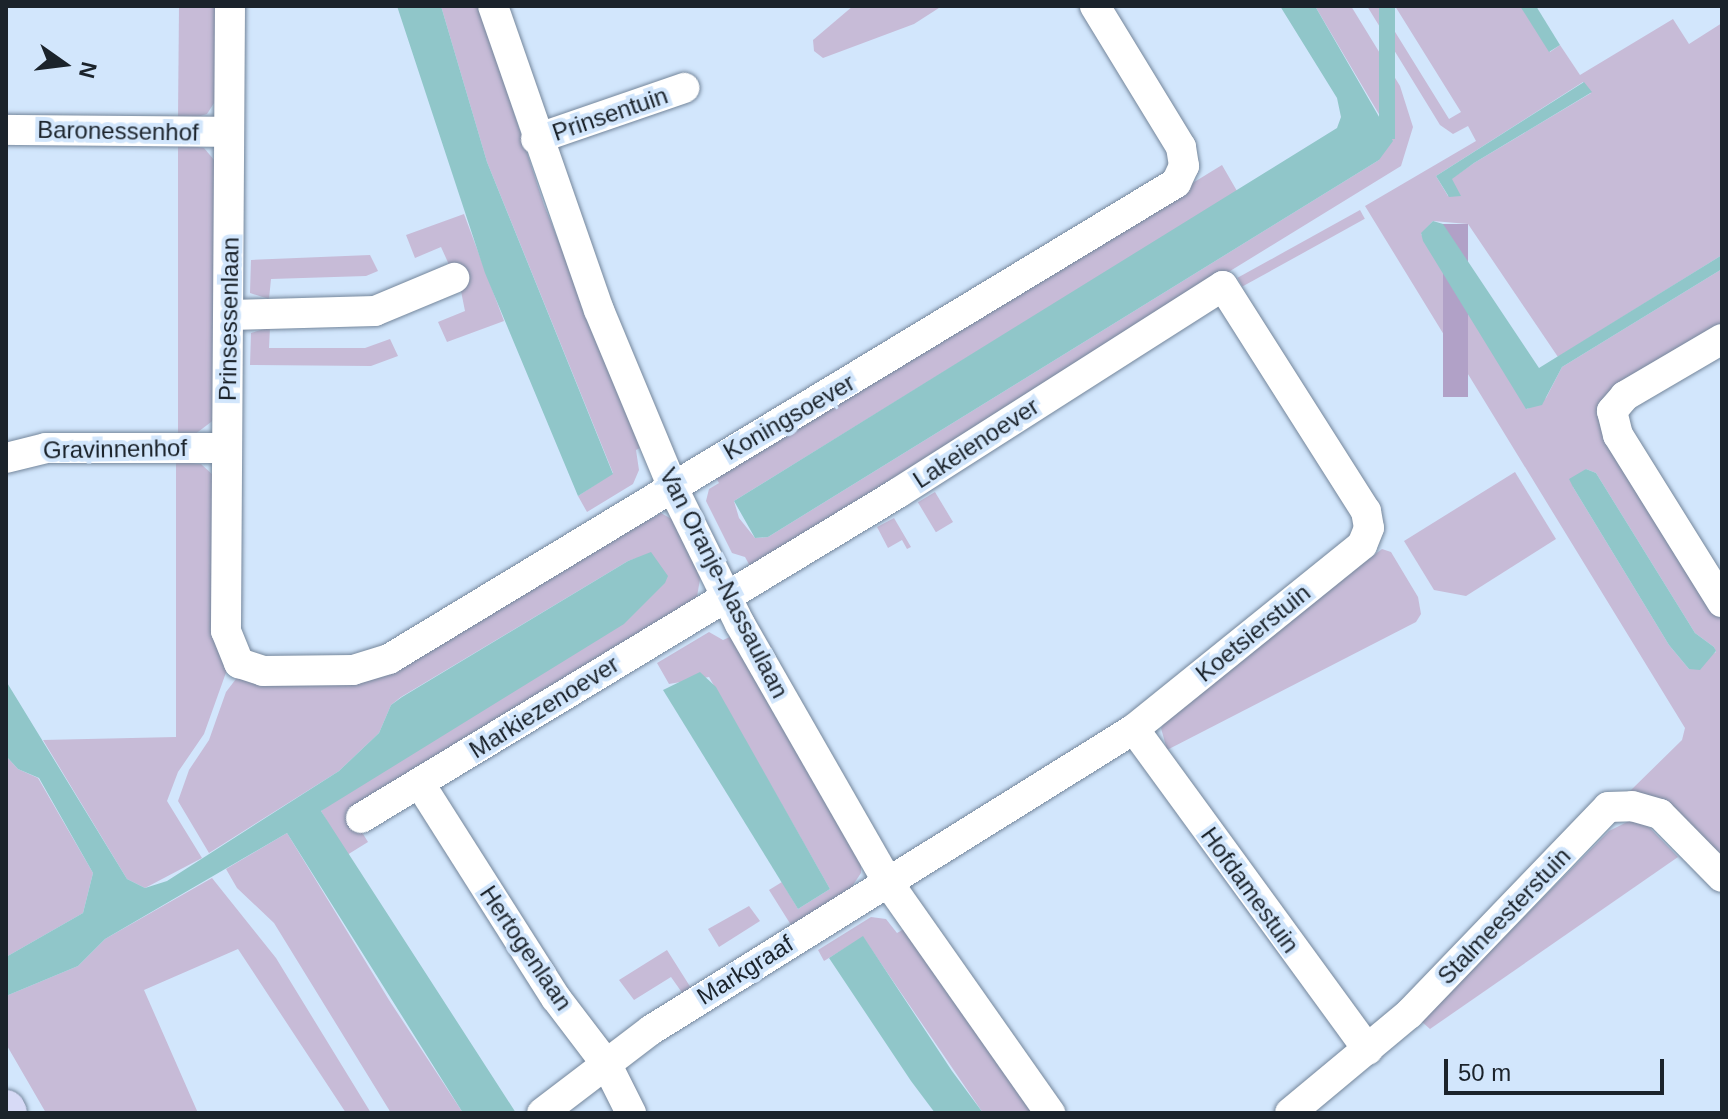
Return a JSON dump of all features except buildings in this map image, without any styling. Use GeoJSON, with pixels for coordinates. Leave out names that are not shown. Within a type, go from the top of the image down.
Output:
{"type":"FeatureCollection","features":[{"type":"Feature","properties":{"kind":"street","name":"Prinsessenlaan"},"geometry":{"type":"LineString","coordinates":[[226,631],[226,448],[231,315],[230,6]]}},
{"type":"Feature","properties":{"kind":"street","name":"Van Oranje-Nassaulaan"},"geometry":{"type":"LineString","coordinates":[[493,6],[536,139],[673,488],[726,595],[887,881],[1050,1113]]}},
{"type":"Feature","properties":{"kind":"street","name":"Koningsoever"},"geometry":{"type":"LineString","coordinates":[[226,631],[239,663],[263,671],[353,670],[389,659],[1176,183],[1184,166],[1181,147],[1095,6]]}},
{"type":"Feature","properties":{"kind":"street","name":"Prinsentuin"},"geometry":{"type":"LineString","coordinates":[[536,139],[684,88]]}},
{"type":"Feature","properties":{"kind":"street","name":"Baronessenhof"},"geometry":{"type":"LineString","coordinates":[[6,130],[229,132]]}},
{"type":"Feature","properties":{"kind":"street"},"geometry":{"type":"LineString","coordinates":[[231,315],[375,311],[454,278]]}},
{"type":"Feature","properties":{"kind":"street","name":"Lakeienoever"},"geometry":{"type":"LineString","coordinates":[[726,595],[898,493],[1223,286]]}},
{"type":"Feature","properties":{"kind":"street","name":"Koetsierstuin"},"geometry":{"type":"LineString","coordinates":[[887,881],[1134,729],[1362,545],[1369,528],[1366,511],[1223,286]]}},
{"type":"Feature","properties":{"kind":"street"},"geometry":{"type":"LineString","coordinates":[[1722,339],[1625,396],[1612,411],[1618,435],[1722,602]]}},
{"type":"Feature","properties":{"kind":"street","name":"Gravinnenhof"},"geometry":{"type":"LineString","coordinates":[[6,458],[46,448],[226,448]]}},
{"type":"Feature","properties":{"kind":"street","name":"Markiezenoever"},"geometry":{"type":"LineString","coordinates":[[361,818],[726,595]]}},
{"type":"Feature","properties":{"kind":"street","name":"Hofdamestuin"},"geometry":{"type":"LineString","coordinates":[[1134,729],[1368,1050]]}},
{"type":"Feature","properties":{"kind":"street","name":"Hertogenlaan"},"geometry":{"type":"LineString","coordinates":[[420,784],[556,998],[607,1065],[631,1113]]}},
{"type":"Feature","properties":{"kind":"street","name":"Stalmeesterstuin"},"geometry":{"type":"LineString","coordinates":[[1290,1113],[1368,1050],[1456,968],[1608,807],[1632,806],[1660,814],[1722,877]]}},
{"type":"Feature","properties":{"kind":"street","name":"Markgraaf"},"geometry":{"type":"LineString","coordinates":[[542,1113],[651,1030],[887,881]]}},
{"type":"Feature","properties":{"kind":"shaded area"},"geometry":{"type":"Polygon","coordinates":[[[179,6],[217,6],[216,100],[207,114],[197,117],[178,117],[179,6]]]}},
{"type":"Feature","properties":{"kind":"shaded area"},"geometry":{"type":"Polygon","coordinates":[[[397,6],[441,6],[487,162],[613,474],[578,496],[485,273],[397,6]]]}},
{"type":"Feature","properties":{"kind":"shaded area"},"geometry":{"type":"Polygon","coordinates":[[[441,6],[479,6],[544,205],[642,447],[636,450],[639,470],[633,484],[587,512],[578,496],[613,473],[487,162],[441,6]]]}},
{"type":"Feature","properties":{"kind":"shaded area"},"geometry":{"type":"Polygon","coordinates":[[[853,6],[942,6],[914,24],[823,58],[814,51],[813,40],[853,6]]]}},
{"type":"Feature","properties":{"kind":"shaded area"},"geometry":{"type":"Polygon","coordinates":[[[1280,6],[1315,6],[1393,141],[1379,160],[768,537],[755,538],[734,501],[1337,128],[1341,117],[1337,98],[1280,6]]]}},
{"type":"Feature","properties":{"kind":"shaded area"},"geometry":{"type":"Polygon","coordinates":[[[1315,6],[1351,6],[1400,86],[1413,127],[1401,166],[750,566],[745,557],[732,553],[706,501],[709,489],[719,483],[715,476],[1222,165],[1237,191],[734,501],[739,518],[755,538],[768,537],[1379,160],[1383,121],[1315,6]]]}},
{"type":"Feature","properties":{"kind":"shaded area"},"geometry":{"type":"Polygon","coordinates":[[[1367,6],[1379,6],[1449,119],[1461,112],[1395,6],[1521,6],[1550,52],[1560,45],[1580,75],[1673,19],[1689,44],[1722,23],[1722,255],[1558,357],[1468,224],[1433,221],[1421,234],[1527,409],[1546,398],[1562,367],[1722,269],[1722,323],[1608,393],[1722,616],[1722,863],[1629,792],[1682,740],[1685,728],[1365,206],[1476,141],[1468,126],[1453,134],[1440,125],[1367,6]],[[1583,82],[1436,176],[1448,196],[1451,179],[1591,93],[1583,82]],[[1586,469],[1573,487],[1669,645],[1689,669],[1716,652],[1714,647],[1695,633],[1596,473],[1586,469]]]}},
{"type":"Feature","properties":{"kind":"shaded area"},"geometry":{"type":"Polygon","coordinates":[[[1379,6],[1395,6],[1395,139],[1379,139],[1379,6]]]}},
{"type":"Feature","properties":{"kind":"shaded area"},"geometry":{"type":"Polygon","coordinates":[[[1520,6],[1536,6],[1560,45],[1549,52],[1520,6]]]}},
{"type":"Feature","properties":{"kind":"shaded area"},"geometry":{"type":"Polygon","coordinates":[[[1584,82],[1592,92],[1452,179],[1461,196],[1449,197],[1436,176],[1584,82]]]}},
{"type":"Feature","properties":{"kind":"shaded area"},"geometry":{"type":"Polygon","coordinates":[[[178,144],[204,148],[215,161],[215,419],[194,435],[178,436],[178,144]]]}},
{"type":"Feature","properties":{"kind":"shaded area"},"geometry":{"type":"Polygon","coordinates":[[[1360,210],[1365,219],[1242,287],[1238,278],[1360,210]]]}},
{"type":"Feature","properties":{"kind":"shaded area"},"geometry":{"type":"Polygon","coordinates":[[[464,214],[504,321],[447,342],[438,322],[465,311],[461,291],[441,247],[415,258],[406,235],[464,214]]]}},
{"type":"Feature","properties":{"kind":"shaded area"},"geometry":{"type":"Polygon","coordinates":[[[1433,221],[1443,224],[1539,368],[1722,255],[1722,269],[1562,367],[1542,405],[1526,409],[1423,241],[1421,233],[1433,221]]]}},
{"type":"Feature","properties":{"kind":"shaded area"},"geometry":{"type":"Polygon","coordinates":[[[1443,224],[1468,224],[1468,397],[1443,397],[1443,224]]]}},
{"type":"Feature","properties":{"kind":"shaded area"},"geometry":{"type":"Polygon","coordinates":[[[370,255],[378,271],[366,276],[271,279],[269,299],[250,293],[251,260],[370,255]]]}},
{"type":"Feature","properties":{"kind":"shaded area"},"geometry":{"type":"Polygon","coordinates":[[[270,327],[269,348],[365,348],[390,339],[398,356],[371,366],[250,365],[251,333],[270,327]]]}},
{"type":"Feature","properties":{"kind":"shaded area"},"geometry":{"type":"Polygon","coordinates":[[[176,462],[201,464],[213,475],[228,667],[204,734],[178,772],[167,801],[202,858],[145,888],[127,879],[43,740],[176,737],[176,462]]]}},
{"type":"Feature","properties":{"kind":"shaded area"},"geometry":{"type":"Polygon","coordinates":[[[1586,469],[1596,473],[1695,633],[1714,647],[1716,651],[1700,670],[1689,669],[1669,645],[1573,487],[1569,479],[1586,469]]]}},
{"type":"Feature","properties":{"kind":"shaded area"},"geometry":{"type":"Polygon","coordinates":[[[1515,472],[1556,539],[1466,596],[1434,590],[1404,541],[1515,472]]]}},
{"type":"Feature","properties":{"kind":"shaded area"},"geometry":{"type":"Polygon","coordinates":[[[935,492],[953,522],[936,532],[918,502],[935,492]]]}},
{"type":"Feature","properties":{"kind":"shaded area"},"geometry":{"type":"Polygon","coordinates":[[[661,513],[675,521],[701,573],[697,597],[349,811],[368,842],[347,855],[321,811],[637,558],[401,697],[391,705],[379,733],[339,771],[209,853],[178,801],[189,770],[209,740],[226,692],[239,675],[346,682],[661,513]]]}},
{"type":"Feature","properties":{"kind":"shaded area"},"geometry":{"type":"Polygon","coordinates":[[[894,518],[911,547],[907,549],[902,540],[888,548],[877,527],[894,518]]]}},
{"type":"Feature","properties":{"kind":"shaded area"},"geometry":{"type":"Polygon","coordinates":[[[1382,549],[1391,552],[1418,597],[1421,614],[1416,622],[1167,750],[1161,728],[1173,709],[1382,549]]]}},
{"type":"Feature","properties":{"kind":"shaded area"},"geometry":{"type":"Polygon","coordinates":[[[651,552],[668,576],[665,583],[624,624],[321,811],[516,1113],[463,1113],[287,833],[105,939],[78,966],[6,996],[6,957],[83,913],[93,873],[39,778],[18,769],[6,756],[6,681],[127,879],[145,888],[167,881],[339,771],[379,733],[391,705],[402,697],[628,561],[651,552]]]}},
{"type":"Feature","properties":{"kind":"shaded area"},"geometry":{"type":"Polygon","coordinates":[[[709,632],[723,640],[732,636],[861,863],[861,873],[851,888],[791,925],[769,890],[782,882],[798,909],[830,889],[709,677],[669,684],[657,663],[709,632]]]}},
{"type":"Feature","properties":{"kind":"shaded area"},"geometry":{"type":"Polygon","coordinates":[[[700,672],[716,687],[830,889],[798,909],[663,690],[700,672]]]}},
{"type":"Feature","properties":{"kind":"shaded area"},"geometry":{"type":"Polygon","coordinates":[[[6,756],[18,769],[38,778],[93,873],[83,913],[6,957],[6,756]]]}},
{"type":"Feature","properties":{"kind":"shaded area"},"geometry":{"type":"Polygon","coordinates":[[[1631,820],[1645,823],[1678,857],[1430,1029],[1421,1021],[1609,831],[1631,820]]]}},
{"type":"Feature","properties":{"kind":"shaded area"},"geometry":{"type":"Polygon","coordinates":[[[287,833],[389,1000],[463,1113],[391,1113],[274,923],[237,888],[226,869],[287,833]]]}},
{"type":"Feature","properties":{"kind":"shaded area"},"geometry":{"type":"Polygon","coordinates":[[[212,878],[276,958],[371,1113],[346,1113],[238,949],[144,990],[198,1113],[46,1113],[6,1044],[6,996],[78,966],[105,939],[212,878]]]}},
{"type":"Feature","properties":{"kind":"shaded area"},"geometry":{"type":"Polygon","coordinates":[[[749,906],[760,921],[719,947],[708,929],[749,906]]]}},
{"type":"Feature","properties":{"kind":"shaded area"},"geometry":{"type":"Polygon","coordinates":[[[871,917],[886,919],[897,933],[904,929],[1033,1113],[983,1113],[863,937],[824,961],[818,950],[871,917]]]}},
{"type":"Feature","properties":{"kind":"shaded area"},"geometry":{"type":"Polygon","coordinates":[[[863,936],[983,1113],[935,1113],[911,1081],[829,958],[863,936]]]}},
{"type":"Feature","properties":{"kind":"shaded area"},"geometry":{"type":"Polygon","coordinates":[[[667,950],[691,988],[683,994],[671,977],[634,1000],[619,980],[667,950]]]}}]}
